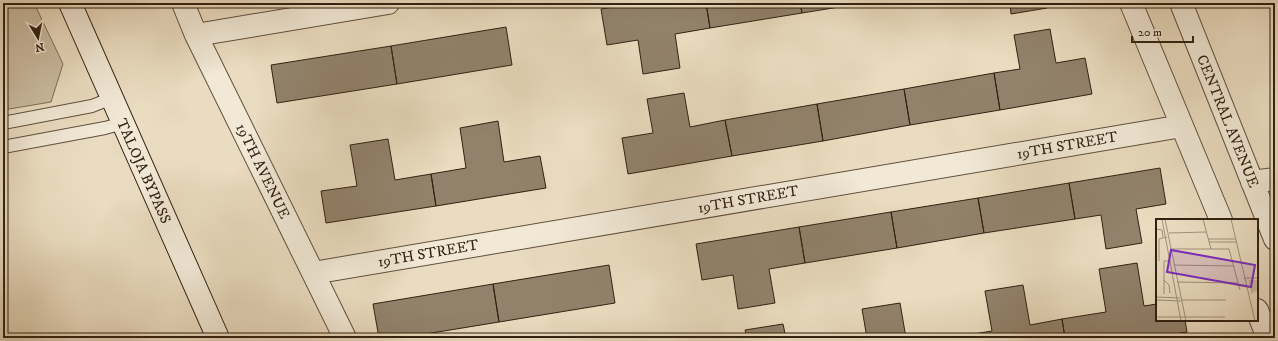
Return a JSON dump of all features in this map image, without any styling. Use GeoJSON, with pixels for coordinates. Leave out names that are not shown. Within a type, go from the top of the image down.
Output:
{"type":"FeatureCollection","features":[{"type":"Feature","properties":{"kind":"street","name":"TALOJA BYPASS"},"geometry":{"type":"LineString","coordinates":[[70,3],[218,338]]}},
{"type":"Feature","properties":{"kind":"street","name":"19TH AVENUE"},"geometry":{"type":"LineString","coordinates":[[183,3],[196,35],[344,338]]}},
{"type":"Feature","properties":{"kind":"street"},"geometry":{"type":"LineString","coordinates":[[196,35],[388,3]]}},
{"type":"Feature","properties":{"kind":"street"},"geometry":{"type":"LineString","coordinates":[[1132,3],[1221,219]]}},
{"type":"Feature","properties":{"kind":"street","name":"CENTRAL AVENUE"},"geometry":{"type":"LineString","coordinates":[[1181,3],[1275,239]]}},
{"type":"Feature","properties":{"kind":"street","name":"19TH STREET"},"geometry":{"type":"LineString","coordinates":[[313,273],[1182,126]]}},
{"type":"Feature","properties":{"kind":"street"},"geometry":{"type":"LineString","coordinates":[[1252,182],[1275,178]]}},
{"type":"Feature","properties":{"kind":"street"},"geometry":{"type":"LineString","coordinates":[[1258,313],[1268,338]]}},
{"type":"Feature","properties":{"kind":"lane"},"geometry":{"type":"LineString","coordinates":[[3,123],[92,106],[112,98]]}},
{"type":"Feature","properties":{"kind":"lane"},"geometry":{"type":"LineString","coordinates":[[3,147],[105,128],[123,123]]}},
{"type":"Feature","properties":{"kind":"shaded area"},"geometry":{"type":"Polygon","coordinates":[[[3,3],[34,3],[63,64],[51,102],[3,110],[3,3]]]}},
{"type":"Feature","properties":{"kind":"building"},"geometry":{"type":"Polygon","coordinates":[[[637,3],[706,3],[710,28],[675,34],[680,68],[643,74],[638,40],[607,45],[601,9],[637,3]]]}},
{"type":"Feature","properties":{"kind":"building"},"geometry":{"type":"Polygon","coordinates":[[[706,3],[800,3],[802,13],[710,28],[706,3]]]}},
{"type":"Feature","properties":{"kind":"building"},"geometry":{"type":"Polygon","coordinates":[[[800,3],[864,3],[802,13],[800,3]]]}},
{"type":"Feature","properties":{"kind":"building"},"geometry":{"type":"Polygon","coordinates":[[[1010,3],[1046,3],[1047,8],[1011,14],[1010,3]]]}},
{"type":"Feature","properties":{"kind":"building"},"geometry":{"type":"Polygon","coordinates":[[[506,27],[512,65],[397,84],[391,46],[506,27]]]}},
{"type":"Feature","properties":{"kind":"building"},"geometry":{"type":"Polygon","coordinates":[[[1050,29],[1056,63],[1085,58],[1092,94],[1000,110],[994,73],[1020,69],[1014,35],[1050,29]]]}},
{"type":"Feature","properties":{"kind":"building"},"geometry":{"type":"Polygon","coordinates":[[[391,46],[397,84],[277,103],[271,65],[391,46]]]}},
{"type":"Feature","properties":{"kind":"building"},"geometry":{"type":"Polygon","coordinates":[[[994,73],[1000,110],[910,125],[904,89],[994,73]]]}},
{"type":"Feature","properties":{"kind":"building"},"geometry":{"type":"Polygon","coordinates":[[[904,89],[910,125],[823,141],[817,104],[904,89]]]}},
{"type":"Feature","properties":{"kind":"building"},"geometry":{"type":"Polygon","coordinates":[[[684,93],[690,127],[725,120],[732,156],[628,174],[622,138],[653,133],[647,99],[684,93]]]}},
{"type":"Feature","properties":{"kind":"building"},"geometry":{"type":"Polygon","coordinates":[[[817,104],[823,141],[732,156],[725,120],[817,104]]]}},
{"type":"Feature","properties":{"kind":"building"},"geometry":{"type":"Polygon","coordinates":[[[498,121],[504,162],[540,156],[546,188],[436,206],[431,174],[466,168],[460,128],[498,121]]]}},
{"type":"Feature","properties":{"kind":"building"},"geometry":{"type":"Polygon","coordinates":[[[388,139],[395,180],[431,174],[436,206],[326,223],[321,191],[357,186],[350,145],[388,139]]]}},
{"type":"Feature","properties":{"kind":"building"},"geometry":{"type":"Polygon","coordinates":[[[1160,168],[1166,204],[1136,209],[1142,243],[1106,249],[1101,215],[1075,219],[1069,183],[1160,168]]]}},
{"type":"Feature","properties":{"kind":"building"},"geometry":{"type":"Polygon","coordinates":[[[1069,183],[1075,219],[984,233],[978,198],[1069,183]]]}},
{"type":"Feature","properties":{"kind":"building"},"geometry":{"type":"Polygon","coordinates":[[[978,198],[984,233],[897,248],[891,212],[978,198]]]}},
{"type":"Feature","properties":{"kind":"building"},"geometry":{"type":"Polygon","coordinates":[[[891,212],[897,248],[805,263],[799,227],[891,212]]]}},
{"type":"Feature","properties":{"kind":"building"},"geometry":{"type":"Polygon","coordinates":[[[799,227],[805,263],[769,269],[775,303],[738,309],[733,275],[702,280],[696,244],[799,227]]]}},
{"type":"Feature","properties":{"kind":"building"},"geometry":{"type":"Polygon","coordinates":[[[1137,263],[1144,306],[1156,304],[1156,321],[1185,321],[1187,332],[1151,338],[1065,338],[1062,319],[1106,312],[1099,269],[1137,263]]]}},
{"type":"Feature","properties":{"kind":"building"},"geometry":{"type":"Polygon","coordinates":[[[609,265],[615,303],[499,322],[493,284],[609,265]]]}},
{"type":"Feature","properties":{"kind":"building"},"geometry":{"type":"Polygon","coordinates":[[[493,284],[499,322],[401,338],[379,338],[373,304],[493,284]]]}},
{"type":"Feature","properties":{"kind":"building"},"geometry":{"type":"Polygon","coordinates":[[[1023,285],[1030,325],[1062,319],[1065,338],[949,338],[992,331],[985,291],[1023,285]]]}},
{"type":"Feature","properties":{"kind":"building"},"geometry":{"type":"Polygon","coordinates":[[[900,303],[906,338],[867,338],[862,309],[900,303]]]}},
{"type":"Feature","properties":{"kind":"building"},"geometry":{"type":"Polygon","coordinates":[[[783,324],[786,338],[747,338],[745,330],[783,324]]]}}]}
